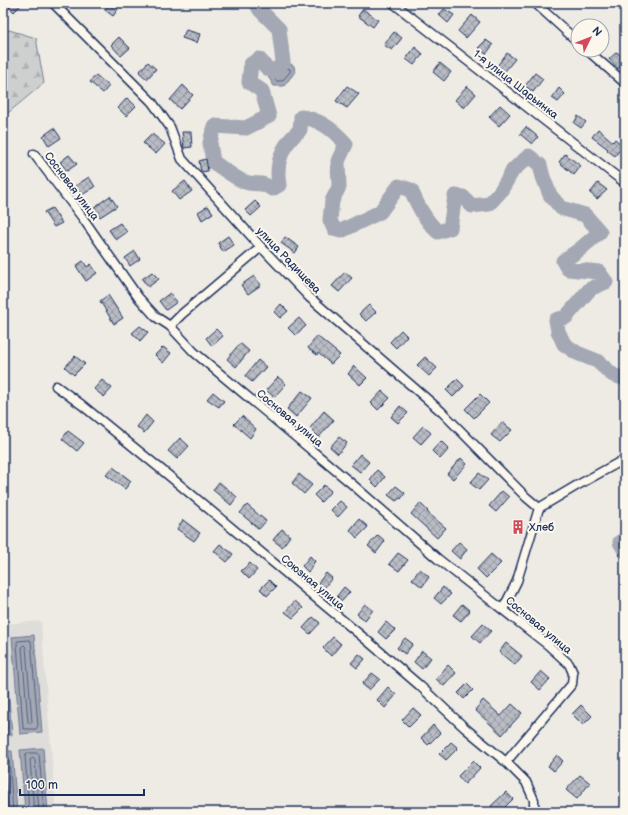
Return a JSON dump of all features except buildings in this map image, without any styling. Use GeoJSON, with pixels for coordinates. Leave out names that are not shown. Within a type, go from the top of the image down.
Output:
{"type":"FeatureCollection","features":[{"type":"Feature","properties":{"kind":"street","name":"улица Радищева"},"geometry":{"type":"LineString","coordinates":[[53,3],[152,102],[170,128],[182,159],[261,247],[309,297],[442,412],[539,508]]}},
{"type":"Feature","properties":{"kind":"street","name":"1-я улица Шарьинка"},"geometry":{"type":"LineString","coordinates":[[393,3],[625,182]]}},
{"type":"Feature","properties":{"kind":"street"},"geometry":{"type":"LineString","coordinates":[[535,3],[570,35]]}},
{"type":"Feature","properties":{"kind":"street"},"geometry":{"type":"LineString","coordinates":[[596,58],[625,83]]}},
{"type":"Feature","properties":{"kind":"street","name":"Сосновая улица"},"geometry":{"type":"LineString","coordinates":[[34,154],[82,217],[138,297],[156,317],[170,326],[194,352],[352,484],[438,559],[503,609],[569,664],[573,673],[572,684],[506,762]]}},
{"type":"Feature","properties":{"kind":"street"},"geometry":{"type":"LineString","coordinates":[[170,326],[261,247]]}},
{"type":"Feature","properties":{"kind":"street","name":"Союзная улица"},"geometry":{"type":"LineString","coordinates":[[56,386],[168,474],[370,643],[419,685],[465,728],[506,762],[526,782],[534,800],[534,812]]}},
{"type":"Feature","properties":{"kind":"street"},"geometry":{"type":"LineString","coordinates":[[503,609],[517,581],[539,508],[625,458]]}},
{"type":"Feature","properties":{"kind":"shaded area"},"geometry":{"type":"Polygon","coordinates":[[[41,621],[56,812],[3,812],[3,624],[41,621]]]}},
{"type":"Feature","properties":{"kind":"green space"},"geometry":{"type":"Polygon","coordinates":[[[9,30],[36,38],[44,83],[3,117],[3,32],[9,30]]]}},
{"type":"Feature","properties":{"kind":"water"},"geometry":{"type":"Polygon","coordinates":[[[287,62],[294,66],[295,72],[284,86],[274,86],[265,72],[272,67],[275,72],[287,62]]]}},
{"type":"Feature","properties":{"kind":"water"},"geometry":{"type":"Polygon","coordinates":[[[34,635],[42,732],[20,734],[12,637],[34,635]]]}},
{"type":"Feature","properties":{"kind":"water"},"geometry":{"type":"Polygon","coordinates":[[[4,638],[12,735],[3,735],[4,638]]]}},
{"type":"Feature","properties":{"kind":"water"},"geometry":{"type":"Polygon","coordinates":[[[43,748],[48,812],[25,812],[20,750],[43,748]]]}},
{"type":"Feature","properties":{"kind":"water"},"geometry":{"type":"Polygon","coordinates":[[[3,751],[12,751],[17,812],[3,812],[3,751]]]}},
{"type":"Feature","properties":{"kind":"waterway"},"geometry":{"type":"LineString","coordinates":[[256,3],[260,10],[279,29],[283,62],[275,72],[267,68],[259,59],[251,64],[249,82],[262,91],[269,116],[246,128],[214,126],[210,143],[213,162],[240,180],[249,183],[263,184],[272,189],[279,185],[279,161],[284,148],[300,130],[301,117],[308,118],[326,126],[337,134],[346,144],[338,161],[339,187],[332,201],[330,220],[334,229],[341,231],[380,212],[399,186],[411,190],[416,202],[429,223],[438,232],[450,228],[455,196],[463,197],[472,206],[489,204],[500,192],[513,170],[529,156],[540,165],[550,195],[561,208],[585,215],[600,232],[579,250],[563,261],[568,269],[599,272],[606,282],[590,289],[566,317],[556,320],[558,331],[564,344],[577,353],[597,361],[613,375],[625,379]]}},
{"type":"Feature","properties":{"kind":"waterway"},"geometry":{"type":"LineString","coordinates":[[625,539],[620,542],[625,551]]}},
{"type":"Feature","properties":{"kind":"place","name":"Хлеб"},"geometry":{"type":"Point","coordinates":[518,527]}}]}
